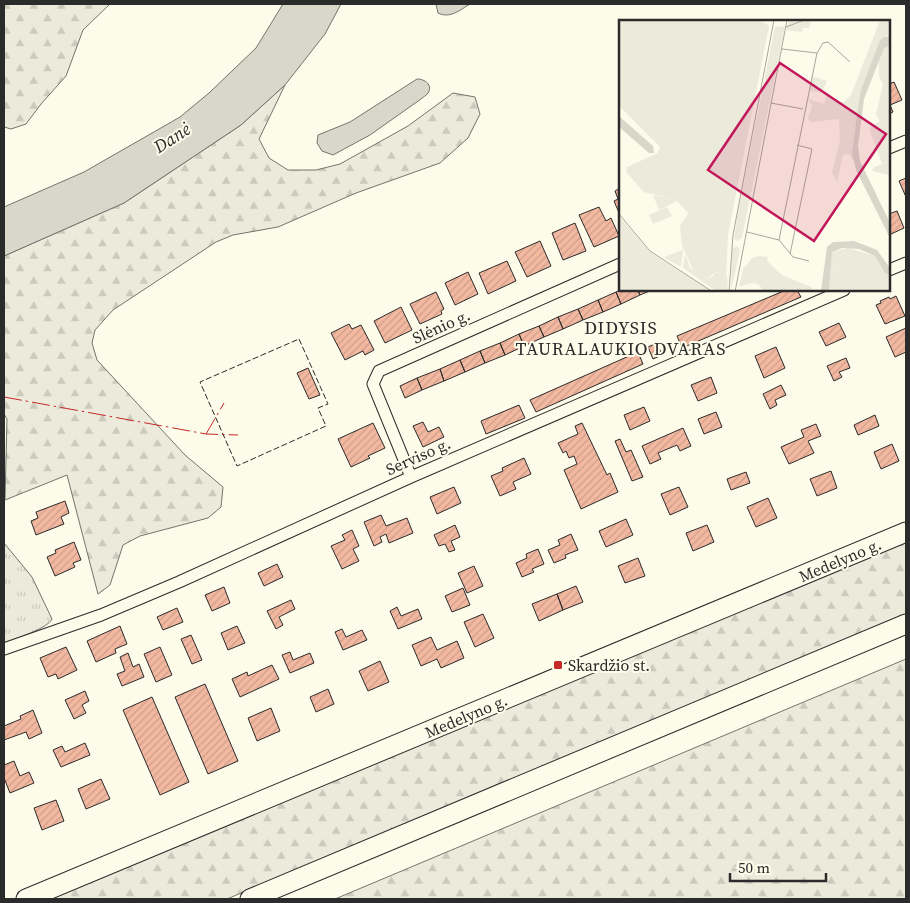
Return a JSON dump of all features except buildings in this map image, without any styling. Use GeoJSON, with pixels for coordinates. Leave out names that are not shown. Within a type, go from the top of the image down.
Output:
{"type":"FeatureCollection","features":[{"type":"Feature","properties":{"kind":"main road","name":"Medelyno g."},"geometry":{"type":"LineString","coordinates":[[26,899],[906,532]]}},
{"type":"Feature","properties":{"kind":"main road"},"geometry":{"type":"LineString","coordinates":[[250,899],[906,624]]}},
{"type":"Feature","properties":{"kind":"street"},"geometry":{"type":"LineString","coordinates":[[890,148],[906,141]]}},
{"type":"Feature","properties":{"kind":"street"},"geometry":{"type":"LineString","coordinates":[[890,270],[906,263]]}},
{"type":"Feature","properties":{"kind":"street","name":"Slėnio g."},"geometry":{"type":"LineString","coordinates":[[411,476],[372,384],[379,371],[619,264]]}},
{"type":"Feature","properties":{"kind":"street","name":"Serviso g."},"geometry":{"type":"LineString","coordinates":[[4,649],[110,612],[411,476],[842,291]]}},
{"type":"Feature","properties":{"kind":"green space"},"geometry":{"type":"Polygon","coordinates":[[[4,4],[110,4],[83,30],[66,76],[26,124],[11,129],[4,127],[4,4]]]}},
{"type":"Feature","properties":{"kind":"green space"},"geometry":{"type":"Polygon","coordinates":[[[285,85],[259,139],[269,158],[288,170],[316,170],[340,164],[408,126],[453,93],[475,97],[480,114],[468,138],[440,163],[356,193],[278,227],[233,235],[216,242],[113,310],[95,330],[92,343],[97,360],[185,455],[223,487],[221,507],[208,518],[140,536],[123,545],[110,585],[98,594],[67,475],[5,500],[7,419],[4,414],[4,256],[124,203],[241,125],[285,85]]]}},
{"type":"Feature","properties":{"kind":"green space"},"geometry":{"type":"Polygon","coordinates":[[[906,540],[906,615],[227,899],[51,899],[906,540]]]}},
{"type":"Feature","properties":{"kind":"green space"},"geometry":{"type":"Polygon","coordinates":[[[4,543],[32,577],[52,619],[38,630],[4,643],[4,543]]]}},
{"type":"Feature","properties":{"kind":"green space"},"geometry":{"type":"Polygon","coordinates":[[[906,659],[906,899],[335,899],[906,659]]]}},
{"type":"Feature","properties":{"kind":"water","name":"Danė"},"geometry":{"type":"Polygon","coordinates":[[[283,4],[341,4],[325,34],[285,85],[241,125],[124,203],[4,256],[4,207],[84,172],[180,117],[209,93],[256,48],[283,4]]]}},
{"type":"Feature","properties":{"kind":"water"},"geometry":{"type":"Polygon","coordinates":[[[436,4],[470,4],[455,13],[442,15],[438,13],[436,4]]]}},
{"type":"Feature","properties":{"kind":"water"},"geometry":{"type":"Polygon","coordinates":[[[417,79],[425,81],[430,87],[425,96],[370,135],[333,155],[322,151],[317,143],[318,135],[350,122],[417,79]]]}},
{"type":"Feature","properties":{"kind":"fence"},"geometry":{"type":"LineString","coordinates":[[299,339],[328,404],[318,408],[326,426],[237,466],[200,382],[299,339]]}},
{"type":"Feature","properties":{"kind":"power"},"geometry":{"type":"LineString","coordinates":[[4,397],[206,434],[238,435]]}},
{"type":"Feature","properties":{"kind":"power"},"geometry":{"type":"LineString","coordinates":[[206,434],[224,403]]}},
{"type":"Feature","properties":{"kind":"place","name":"Skardžio st."},"geometry":{"type":"Point","coordinates":[558,665]}},
{"type":"Feature","properties":{"kind":"district","name":"DIDYSIS TAURALAUKIO DVARAS"},"geometry":{"type":"Point","coordinates":[621,338]}}]}
